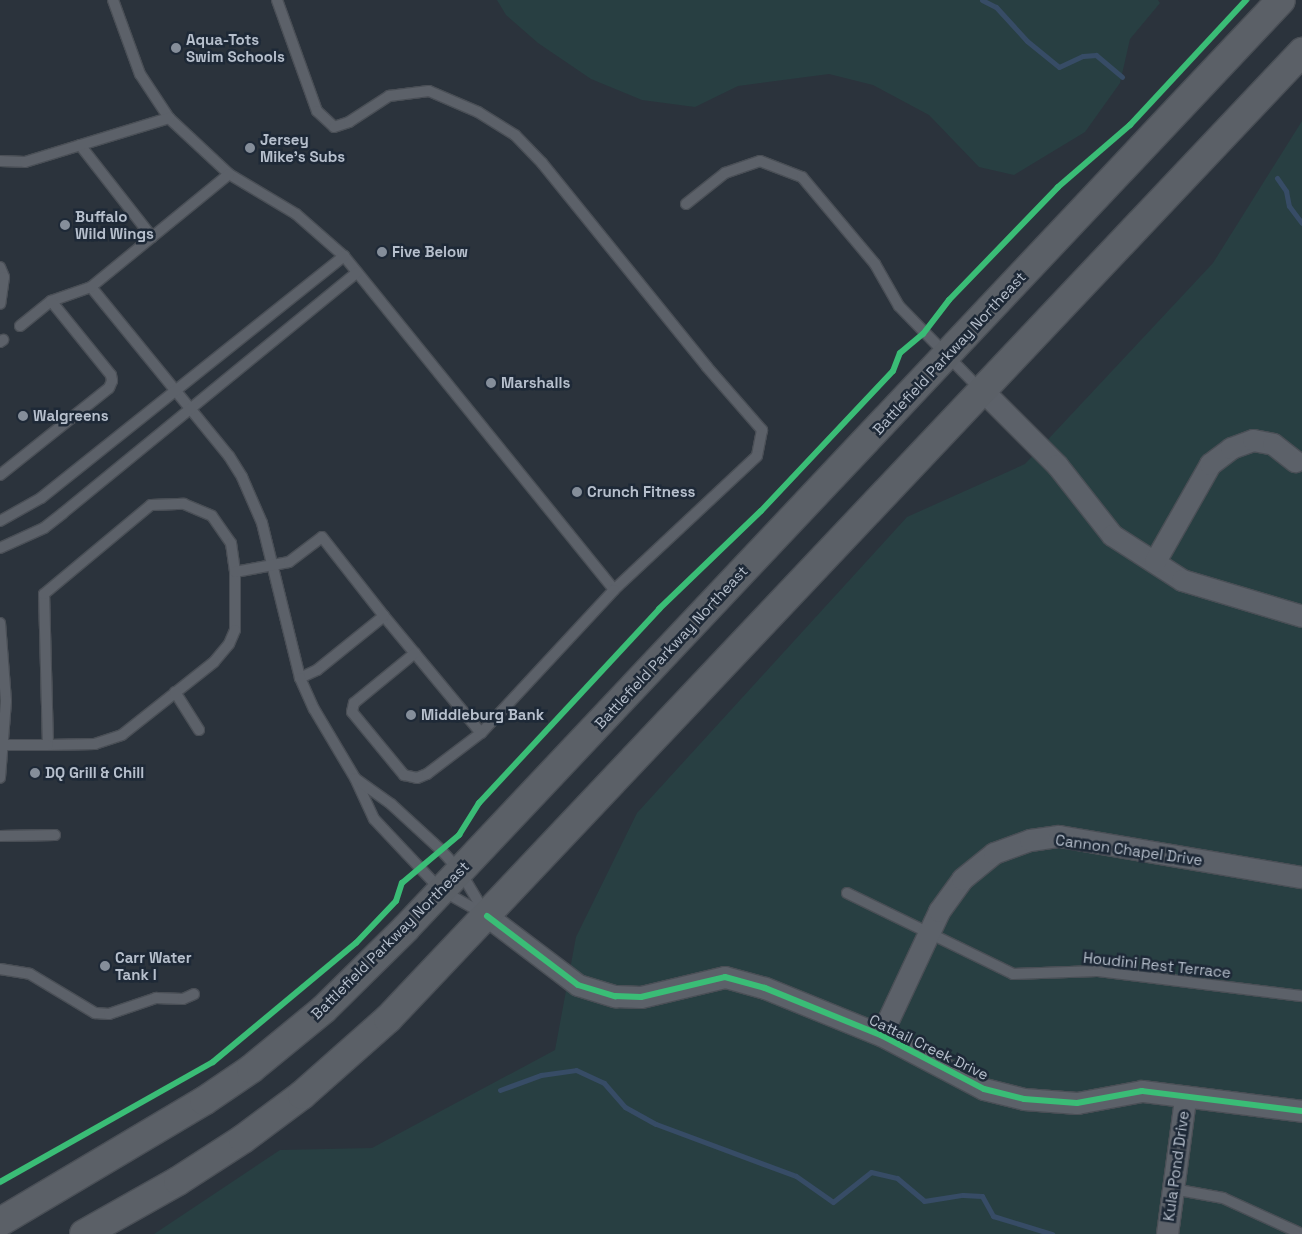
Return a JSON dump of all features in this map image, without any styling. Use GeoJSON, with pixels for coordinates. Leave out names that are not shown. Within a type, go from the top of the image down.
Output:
{"type":"FeatureCollection","features":[{"type":"Feature","properties":{"kind":"main road","name":"Battlefield Parkway Northeast"},"geometry":{"type":"LineString","coordinates":[[0,1222],[162,1128],[251,1069],[324,1008],[460,871],[1281,0]]}},
{"type":"Feature","properties":{"kind":"main road"},"geometry":{"type":"LineString","coordinates":[[84,1234],[178,1181],[243,1139],[302,1095],[388,1019],[1302,52]]}},
{"type":"Feature","properties":{"kind":"street"},"geometry":{"type":"LineString","coordinates":[[983,391],[1057,465],[1112,535],[1182,580],[1302,616]]}},
{"type":"Feature","properties":{"kind":"street"},"geometry":{"type":"LineString","coordinates":[[1155,561],[1210,464],[1231,448],[1253,440],[1273,444],[1295,461]]}},
{"type":"Feature","properties":{"kind":"street","name":"Cannon Chapel Drive"},"geometry":{"type":"LineString","coordinates":[[881,1035],[939,911],[962,879],[994,853],[1030,840],[1059,836],[1302,877]]}},
{"type":"Feature","properties":{"kind":"street","name":"Cattail Creek Drive"},"geometry":{"type":"LineString","coordinates":[[487,916],[578,985],[615,996],[641,997],[725,977],[766,988],[881,1035],[984,1089],[1024,1099],[1077,1103],[1142,1091],[1185,1098],[1302,1111]]}},
{"type":"Feature","properties":{"kind":"street","name":"Kula Pond Drive"},"geometry":{"type":"LineString","coordinates":[[1167,1234],[1185,1098]]}},
{"type":"Feature","properties":{"kind":"lane"},"geometry":{"type":"LineString","coordinates":[[113,0],[140,74],[170,118],[228,174],[296,214],[344,256],[614,590]]}},
{"type":"Feature","properties":{"kind":"lane"},"geometry":{"type":"LineString","coordinates":[[277,0],[317,111],[334,127],[349,122],[389,96],[429,91],[478,112],[515,135],[542,163],[707,367],[762,430],[757,456],[614,590],[481,733],[426,774],[417,778],[404,775],[352,712],[354,703],[415,653]]}},
{"type":"Feature","properties":{"kind":"lane"},"geometry":{"type":"LineString","coordinates":[[0,161],[25,162],[170,118]]}},
{"type":"Feature","properties":{"kind":"lane"},"geometry":{"type":"LineString","coordinates":[[80,145],[152,238]]}},
{"type":"Feature","properties":{"kind":"lane"},"geometry":{"type":"LineString","coordinates":[[686,204],[726,173],[760,161],[802,177],[875,264],[899,306],[983,391]]}},
{"type":"Feature","properties":{"kind":"lane"},"geometry":{"type":"LineString","coordinates":[[20,326],[52,301],[90,287],[228,174]]}},
{"type":"Feature","properties":{"kind":"lane"},"geometry":{"type":"LineString","coordinates":[[0,521],[41,498],[127,427],[176,392],[344,256]]}},
{"type":"Feature","properties":{"kind":"lane"},"geometry":{"type":"LineString","coordinates":[[0,267],[4,277],[0,304]]}},
{"type":"Feature","properties":{"kind":"lane"},"geometry":{"type":"LineString","coordinates":[[0,548],[44,528],[357,272]]}},
{"type":"Feature","properties":{"kind":"lane"},"geometry":{"type":"LineString","coordinates":[[90,287],[190,409],[242,477],[262,523],[300,678],[314,708],[356,778],[374,819],[441,890],[487,916]]}},
{"type":"Feature","properties":{"kind":"lane"},"geometry":{"type":"LineString","coordinates":[[0,475],[109,388],[112,381],[111,375],[52,301]]}},
{"type":"Feature","properties":{"kind":"lane"},"geometry":{"type":"LineString","coordinates":[[2,745],[48,745],[95,744],[110,740],[122,735],[214,662],[229,644],[235,630],[235,572],[230,543],[222,526],[200,508],[170,502],[151,505],[137,514],[44,594],[48,745]]}},
{"type":"Feature","properties":{"kind":"lane"},"geometry":{"type":"LineString","coordinates":[[235,572],[290,562],[322,537],[384,616],[481,733]]}},
{"type":"Feature","properties":{"kind":"lane"},"geometry":{"type":"LineString","coordinates":[[300,678],[317,670],[384,616]]}},
{"type":"Feature","properties":{"kind":"lane"},"geometry":{"type":"LineString","coordinates":[[0,623],[5,660],[0,778]]}},
{"type":"Feature","properties":{"kind":"lane"},"geometry":{"type":"LineString","coordinates":[[175,692],[199,730]]}},
{"type":"Feature","properties":{"kind":"lane"},"geometry":{"type":"LineString","coordinates":[[356,778],[391,804],[460,871],[487,916]]}},
{"type":"Feature","properties":{"kind":"lane"},"geometry":{"type":"LineString","coordinates":[[0,836],[55,835]]}},
{"type":"Feature","properties":{"kind":"lane","name":"Houdini Rest Terrace"},"geometry":{"type":"LineString","coordinates":[[847,893],[1013,974],[1097,971],[1302,996]]}},
{"type":"Feature","properties":{"kind":"lane"},"geometry":{"type":"LineString","coordinates":[[0,969],[30,974],[95,1013],[109,1014],[156,998],[183,999],[194,994]]}},
{"type":"Feature","properties":{"kind":"lane"},"geometry":{"type":"LineString","coordinates":[[1173,1189],[1223,1198],[1302,1234]]}},
{"type":"Feature","properties":{"kind":"green space"},"geometry":{"type":"Polygon","coordinates":[[[497,0],[1158,0],[1160,3],[1130,39],[1120,83],[1085,132],[1014,175],[979,167],[929,115],[873,85],[829,74],[738,86],[695,107],[642,100],[591,79],[538,43],[506,15],[497,0]]]}},
{"type":"Feature","properties":{"kind":"green space"},"geometry":{"type":"Polygon","coordinates":[[[1302,121],[1302,1234],[154,1234],[280,1150],[372,1148],[555,1050],[576,937],[637,813],[907,517],[1025,464],[1213,263],[1302,121]]]}},
{"type":"Feature","properties":{"kind":"waterway"},"geometry":{"type":"LineString","coordinates":[[982,0],[996,7],[1027,41],[1059,67],[1083,56],[1096,55],[1122,77]]}},
{"type":"Feature","properties":{"kind":"waterway"},"geometry":{"type":"LineString","coordinates":[[1277,178],[1286,191],[1289,206],[1302,223]]}},
{"type":"Feature","properties":{"kind":"waterway"},"geometry":{"type":"LineString","coordinates":[[500,1090],[541,1075],[576,1070],[604,1083],[625,1107],[656,1124],[796,1176],[833,1202],[871,1172],[897,1178],[924,1201],[963,1195],[982,1196],[993,1216],[1052,1234]]}},
{"type":"Feature","properties":{"kind":"cycle path"},"geometry":{"type":"LineString","coordinates":[[0,1182],[213,1062],[356,943],[396,901],[402,883],[459,835],[479,803],[659,609],[761,511],[893,371],[900,353],[923,334],[949,300],[1058,187],[1130,125],[1246,0]]}},
{"type":"Feature","properties":{"kind":"cycle path"},"geometry":{"type":"LineString","coordinates":[[487,916],[578,985],[615,996],[641,997],[725,977],[765,988],[881,1035],[984,1089],[1024,1099],[1077,1103],[1142,1091],[1302,1111]]}},
{"type":"Feature","properties":{"kind":"place","name":"Aqua-Tots Swim Schools"},"geometry":{"type":"Point","coordinates":[176,48]}},
{"type":"Feature","properties":{"kind":"place","name":"Jersey Mike's Subs"},"geometry":{"type":"Point","coordinates":[250,148]}},
{"type":"Feature","properties":{"kind":"place","name":"Buffalo Wild Wings"},"geometry":{"type":"Point","coordinates":[65,225]}},
{"type":"Feature","properties":{"kind":"place","name":"Five Below"},"geometry":{"type":"Point","coordinates":[382,252]}},
{"type":"Feature","properties":{"kind":"place","name":"Marshalls"},"geometry":{"type":"Point","coordinates":[491,383]}},
{"type":"Feature","properties":{"kind":"place","name":"Walgreens"},"geometry":{"type":"Point","coordinates":[23,416]}},
{"type":"Feature","properties":{"kind":"place","name":"Crunch Fitness"},"geometry":{"type":"Point","coordinates":[577,492]}},
{"type":"Feature","properties":{"kind":"place","name":"Middleburg Bank"},"geometry":{"type":"Point","coordinates":[411,715]}},
{"type":"Feature","properties":{"kind":"place","name":"DQ Grill & Chill"},"geometry":{"type":"Point","coordinates":[35,773]}},
{"type":"Feature","properties":{"kind":"place","name":"Carr Water Tank I"},"geometry":{"type":"Point","coordinates":[105,966]}}]}
